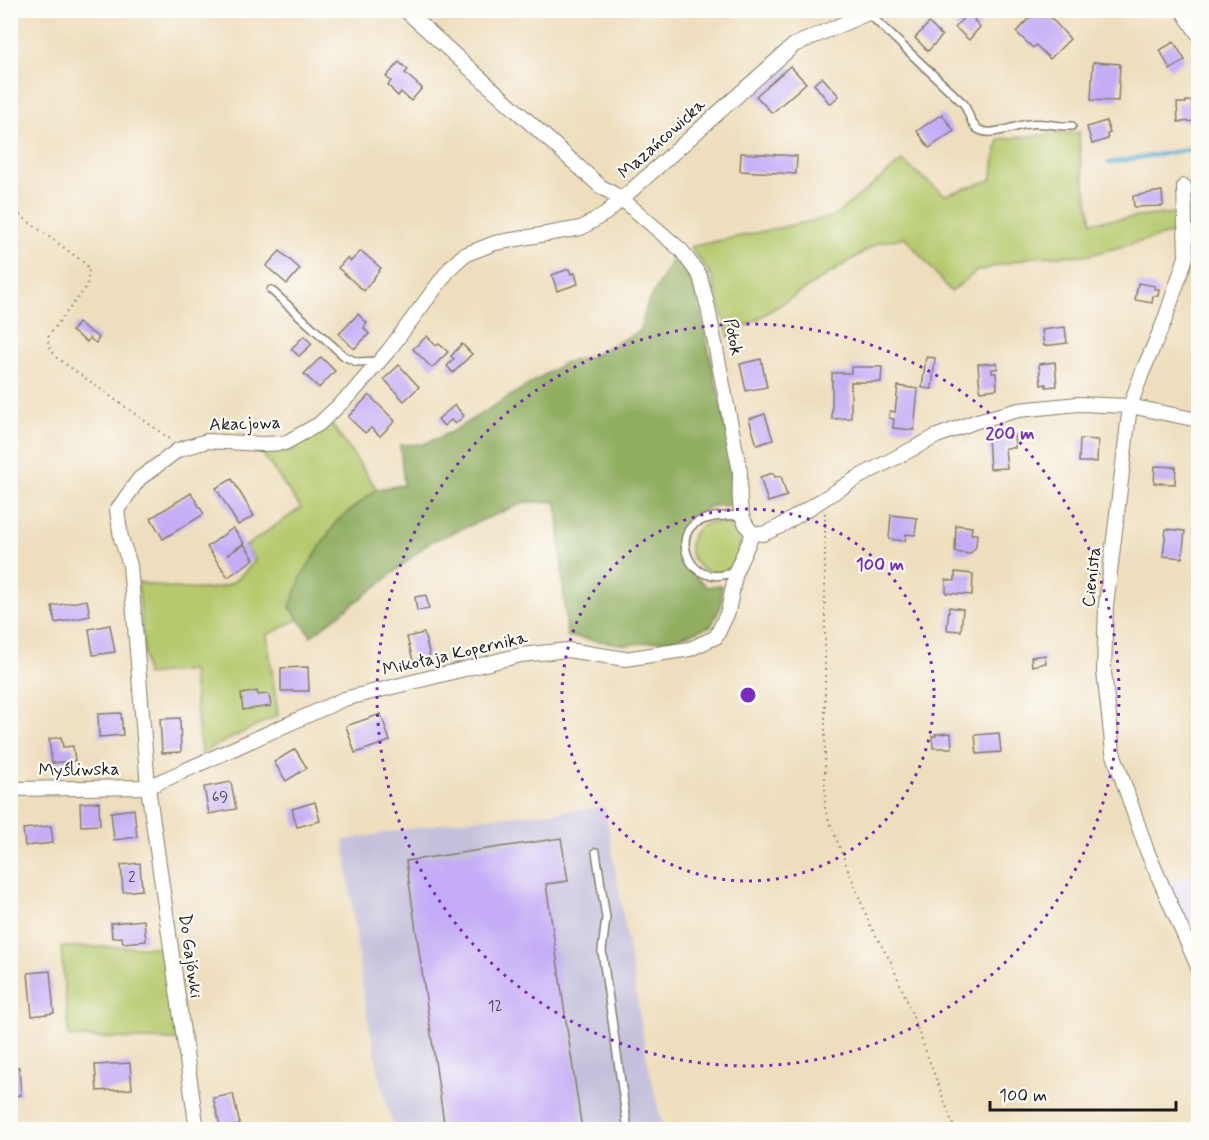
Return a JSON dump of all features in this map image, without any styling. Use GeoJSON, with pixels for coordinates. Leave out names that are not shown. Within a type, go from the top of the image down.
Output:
{"type":"FeatureCollection","features":[{"type":"Feature","properties":{"kind":"street","name":"Mazańcowicka"},"geometry":{"type":"LineString","coordinates":[[405,10],[600,186],[622,199],[794,45],[872,12]]}},
{"type":"Feature","properties":{"kind":"street"},"geometry":{"type":"LineString","coordinates":[[1182,10],[1198,34]]}},
{"type":"Feature","properties":{"kind":"street","name":"Cienista"},"geometry":{"type":"LineString","coordinates":[[1184,186],[1186,257],[1164,322],[1130,406],[1106,605],[1104,672],[1113,753],[1147,851],[1198,967]]}},
{"type":"Feature","properties":{"kind":"street","name":"Akacjowa"},"geometry":{"type":"LineString","coordinates":[[148,788],[130,565],[121,538],[117,510],[139,479],[178,450],[207,441],[285,443],[319,424],[353,392],[380,361],[451,267],[464,255],[495,243],[581,228],[606,213],[622,199]]}},
{"type":"Feature","properties":{"kind":"street","name":"Potok"},"geometry":{"type":"LineString","coordinates":[[622,199],[681,250],[700,276],[740,472],[742,515]]}},
{"type":"Feature","properties":{"kind":"street"},"geometry":{"type":"LineString","coordinates":[[742,515],[744,523],[753,533],[764,534],[857,478],[937,436],[977,421],[1018,410],[1078,404],[1130,406],[1198,420]]}},
{"type":"Feature","properties":{"kind":"street"},"geometry":{"type":"LineString","coordinates":[[736,571],[753,533]]}},
{"type":"Feature","properties":{"kind":"street","name":"Mikołaja Kopernika"},"geometry":{"type":"LineString","coordinates":[[148,788],[344,699],[521,655],[568,650],[626,658],[690,649],[716,637],[728,612],[736,571]]}},
{"type":"Feature","properties":{"kind":"street","name":"Myśliwska"},"geometry":{"type":"LineString","coordinates":[[10,789],[148,788]]}},
{"type":"Feature","properties":{"kind":"street","name":"Do Gajówki"},"geometry":{"type":"LineString","coordinates":[[148,788],[197,1130]]}},
{"type":"Feature","properties":{"kind":"lane"},"geometry":{"type":"LineString","coordinates":[[872,12],[964,104],[972,124],[986,132],[999,132],[1017,125],[1031,123],[1044,123],[1058,127],[1072,126]]}},
{"type":"Feature","properties":{"kind":"lane"},"geometry":{"type":"LineString","coordinates":[[271,290],[344,356],[357,362],[380,361]]}},
{"type":"Feature","properties":{"kind":"lane"},"geometry":{"type":"LineString","coordinates":[[736,571],[717,576],[702,573],[689,558],[684,546],[688,529],[695,524],[711,517],[742,515]]}},
{"type":"Feature","properties":{"kind":"lane"},"geometry":{"type":"LineString","coordinates":[[597,852],[606,918],[602,951],[628,1130]]}},
{"type":"Feature","properties":{"kind":"path"},"geometry":{"type":"LineString","coordinates":[[10,208],[89,268],[87,286],[48,335],[47,343],[50,349],[57,358],[176,443],[178,450]]}},
{"type":"Feature","properties":{"kind":"path"},"geometry":{"type":"LineString","coordinates":[[825,498],[825,810],[870,925],[891,962],[909,1006],[955,1130]]}},
{"type":"Feature","properties":{"kind":"shaded area"},"geometry":{"type":"Polygon","coordinates":[[[605,807],[647,1059],[663,1129],[394,1129],[381,1083],[364,1000],[344,840],[463,820],[605,807]]]}},
{"type":"Feature","properties":{"kind":"shaded area"},"geometry":{"type":"Polygon","coordinates":[[[1198,872],[1198,944],[1170,883],[1198,872]]]}},
{"type":"Feature","properties":{"kind":"green space"},"geometry":{"type":"Polygon","coordinates":[[[1079,132],[1080,157],[1092,222],[1175,213],[1174,233],[1089,255],[1032,257],[977,271],[951,292],[905,237],[878,243],[729,337],[711,275],[690,247],[834,216],[902,161],[945,195],[991,180],[999,139],[1079,132]]]}},
{"type":"Feature","properties":{"kind":"green space"},"geometry":{"type":"Polygon","coordinates":[[[675,254],[694,285],[729,440],[734,505],[711,506],[687,522],[681,548],[693,574],[707,587],[722,585],[721,606],[711,626],[675,639],[626,645],[567,636],[557,502],[526,502],[430,542],[381,583],[311,636],[290,607],[302,575],[336,522],[377,489],[404,485],[400,445],[424,444],[453,431],[564,363],[590,357],[640,331],[647,305],[675,254]]]}},
{"type":"Feature","properties":{"kind":"green space"},"geometry":{"type":"Polygon","coordinates":[[[330,422],[377,489],[336,522],[290,607],[299,619],[267,635],[278,715],[201,753],[192,670],[146,675],[138,582],[172,588],[211,589],[222,587],[237,579],[255,561],[246,546],[301,508],[261,452],[290,451],[330,422]]]}},
{"type":"Feature","properties":{"kind":"green space"},"geometry":{"type":"Polygon","coordinates":[[[715,522],[724,524],[735,533],[740,547],[738,556],[729,567],[715,572],[706,570],[695,561],[690,547],[692,538],[701,527],[715,522]]]}},
{"type":"Feature","properties":{"kind":"green space"},"geometry":{"type":"Polygon","coordinates":[[[61,947],[164,947],[178,1040],[69,1037],[61,947]]]}},
{"type":"Feature","properties":{"kind":"building"},"geometry":{"type":"Polygon","coordinates":[[[1037,10],[1044,10],[1070,39],[1050,59],[1036,45],[1033,48],[1016,32],[1037,10]]]}},
{"type":"Feature","properties":{"kind":"building"},"geometry":{"type":"Polygon","coordinates":[[[967,14],[976,18],[974,20],[980,27],[969,40],[955,27],[967,14]]]}},
{"type":"Feature","properties":{"kind":"building"},"geometry":{"type":"Polygon","coordinates":[[[929,23],[942,36],[928,51],[915,38],[929,23]]]}},
{"type":"Feature","properties":{"kind":"building"},"geometry":{"type":"Polygon","coordinates":[[[1174,42],[1185,60],[1170,70],[1160,50],[1174,42]]]}},
{"type":"Feature","properties":{"kind":"building"},"geometry":{"type":"Polygon","coordinates":[[[399,62],[408,70],[405,73],[422,88],[411,101],[401,92],[398,96],[388,85],[391,81],[386,77],[399,62]]]}},
{"type":"Feature","properties":{"kind":"building"},"geometry":{"type":"Polygon","coordinates":[[[1093,62],[1120,64],[1118,101],[1091,100],[1093,62]]]}},
{"type":"Feature","properties":{"kind":"building"},"geometry":{"type":"Polygon","coordinates":[[[790,66],[806,83],[772,113],[756,96],[790,66]]]}},
{"type":"Feature","properties":{"kind":"building"},"geometry":{"type":"Polygon","coordinates":[[[822,77],[839,96],[830,104],[814,84],[822,77]]]}},
{"type":"Feature","properties":{"kind":"building"},"geometry":{"type":"Polygon","coordinates":[[[1186,101],[1196,101],[1197,121],[1178,122],[1177,103],[1186,103],[1186,101]]]}},
{"type":"Feature","properties":{"kind":"building"},"geometry":{"type":"Polygon","coordinates":[[[942,114],[954,131],[929,148],[917,131],[942,114]]]}},
{"type":"Feature","properties":{"kind":"building"},"geometry":{"type":"Polygon","coordinates":[[[1106,121],[1110,133],[1107,134],[1108,139],[1092,144],[1087,127],[1106,121]]]}},
{"type":"Feature","properties":{"kind":"building"},"geometry":{"type":"Polygon","coordinates":[[[741,153],[797,156],[796,174],[740,171],[741,153]]]}},
{"type":"Feature","properties":{"kind":"building"},"geometry":{"type":"Polygon","coordinates":[[[1162,191],[1163,206],[1134,207],[1133,196],[1162,191]]]}},
{"type":"Feature","properties":{"kind":"building"},"geometry":{"type":"Polygon","coordinates":[[[280,251],[300,269],[287,284],[266,266],[280,251]]]}},
{"type":"Feature","properties":{"kind":"building"},"geometry":{"type":"Polygon","coordinates":[[[361,251],[381,268],[364,291],[338,268],[347,258],[351,261],[361,251]]]}},
{"type":"Feature","properties":{"kind":"building"},"geometry":{"type":"Polygon","coordinates":[[[569,269],[571,274],[575,273],[578,284],[557,291],[552,275],[569,269]]]}},
{"type":"Feature","properties":{"kind":"building"},"geometry":{"type":"Polygon","coordinates":[[[1138,283],[1159,289],[1158,296],[1153,296],[1152,303],[1135,300],[1138,283]]]}},
{"type":"Feature","properties":{"kind":"building"},"geometry":{"type":"Polygon","coordinates":[[[358,314],[367,323],[364,328],[369,334],[354,349],[339,334],[358,314]]]}},
{"type":"Feature","properties":{"kind":"building"},"geometry":{"type":"Polygon","coordinates":[[[78,323],[99,338],[96,343],[89,338],[87,342],[72,331],[78,323]]]}},
{"type":"Feature","properties":{"kind":"building"},"geometry":{"type":"Polygon","coordinates":[[[1065,327],[1067,343],[1044,346],[1042,330],[1065,327]]]}},
{"type":"Feature","properties":{"kind":"building"},"geometry":{"type":"Polygon","coordinates":[[[304,336],[312,344],[299,356],[291,349],[304,336]]]}},
{"type":"Feature","properties":{"kind":"building"},"geometry":{"type":"Polygon","coordinates":[[[427,336],[436,346],[439,344],[448,352],[432,368],[413,349],[427,336]]]}},
{"type":"Feature","properties":{"kind":"building"},"geometry":{"type":"Polygon","coordinates":[[[462,344],[472,354],[453,373],[447,366],[454,359],[451,356],[462,344]]]}},
{"type":"Feature","properties":{"kind":"building"},"geometry":{"type":"Polygon","coordinates":[[[321,357],[335,371],[319,388],[304,374],[321,357]]]}},
{"type":"Feature","properties":{"kind":"building"},"geometry":{"type":"Polygon","coordinates":[[[926,357],[935,358],[932,389],[922,388],[926,357]]]}},
{"type":"Feature","properties":{"kind":"building"},"geometry":{"type":"Polygon","coordinates":[[[761,359],[767,387],[746,391],[740,364],[761,359]]]}},
{"type":"Feature","properties":{"kind":"building"},"geometry":{"type":"Polygon","coordinates":[[[1055,362],[1057,386],[1041,385],[1039,364],[1055,362]]]}},
{"type":"Feature","properties":{"kind":"building"},"geometry":{"type":"Polygon","coordinates":[[[997,363],[997,369],[992,369],[992,373],[996,373],[997,389],[980,391],[978,364],[997,363]]]}},
{"type":"Feature","properties":{"kind":"building"},"geometry":{"type":"Polygon","coordinates":[[[399,365],[419,387],[404,401],[384,379],[399,365]]]}},
{"type":"Feature","properties":{"kind":"building"},"geometry":{"type":"Polygon","coordinates":[[[851,367],[882,367],[881,382],[851,382],[851,418],[832,419],[832,373],[851,373],[851,367]]]}},
{"type":"Feature","properties":{"kind":"building"},"geometry":{"type":"Polygon","coordinates":[[[898,386],[918,389],[914,430],[893,428],[894,419],[889,418],[890,411],[895,412],[898,386]]]}},
{"type":"Feature","properties":{"kind":"building"},"geometry":{"type":"Polygon","coordinates":[[[369,395],[395,421],[380,436],[371,428],[365,433],[348,417],[369,395]]]}},
{"type":"Feature","properties":{"kind":"building"},"geometry":{"type":"Polygon","coordinates":[[[455,405],[464,416],[455,424],[451,420],[444,426],[438,419],[455,405]]]}},
{"type":"Feature","properties":{"kind":"building"},"geometry":{"type":"Polygon","coordinates":[[[765,414],[773,440],[757,445],[749,419],[765,414]]]}},
{"type":"Feature","properties":{"kind":"building"},"geometry":{"type":"Polygon","coordinates":[[[1014,434],[1015,448],[1005,448],[1007,468],[990,469],[988,436],[1014,434]]]}},
{"type":"Feature","properties":{"kind":"building"},"geometry":{"type":"Polygon","coordinates":[[[1080,439],[1098,440],[1097,462],[1079,462],[1080,439]]]}},
{"type":"Feature","properties":{"kind":"building"},"geometry":{"type":"Polygon","coordinates":[[[1155,466],[1176,467],[1175,484],[1154,483],[1155,466]]]}},
{"type":"Feature","properties":{"kind":"building"},"geometry":{"type":"Polygon","coordinates":[[[773,473],[775,477],[781,476],[787,496],[768,502],[760,477],[773,473]]]}},
{"type":"Feature","properties":{"kind":"building"},"geometry":{"type":"Polygon","coordinates":[[[232,479],[254,516],[238,525],[216,488],[232,479]]]}},
{"type":"Feature","properties":{"kind":"building"},"geometry":{"type":"Polygon","coordinates":[[[191,493],[204,514],[163,539],[151,518],[191,493]]]}},
{"type":"Feature","properties":{"kind":"building"},"geometry":{"type":"Polygon","coordinates":[[[891,515],[917,518],[915,535],[906,534],[905,541],[889,539],[891,515]]]}},
{"type":"Feature","properties":{"kind":"building"},"geometry":{"type":"Polygon","coordinates":[[[956,525],[972,527],[971,534],[977,534],[976,547],[970,554],[955,552],[956,525]]]}},
{"type":"Feature","properties":{"kind":"building"},"geometry":{"type":"Polygon","coordinates":[[[233,528],[244,543],[227,555],[244,544],[254,559],[228,577],[207,547],[233,528]]]}},
{"type":"Feature","properties":{"kind":"building"},"geometry":{"type":"Polygon","coordinates":[[[1166,529],[1185,531],[1182,558],[1163,556],[1166,529]]]}},
{"type":"Feature","properties":{"kind":"building"},"geometry":{"type":"Polygon","coordinates":[[[955,572],[973,574],[972,595],[946,593],[946,580],[955,581],[955,572]]]}},
{"type":"Feature","properties":{"kind":"building"},"geometry":{"type":"Polygon","coordinates":[[[426,595],[429,609],[417,611],[415,597],[426,595]]]}},
{"type":"Feature","properties":{"kind":"building"},"geometry":{"type":"Polygon","coordinates":[[[87,600],[90,616],[55,623],[52,606],[87,600]]]}},
{"type":"Feature","properties":{"kind":"building"},"geometry":{"type":"Polygon","coordinates":[[[949,607],[963,609],[961,631],[947,630],[949,607]]]}},
{"type":"Feature","properties":{"kind":"building"},"geometry":{"type":"Polygon","coordinates":[[[110,625],[115,652],[93,655],[89,629],[110,625]]]}},
{"type":"Feature","properties":{"kind":"building"},"geometry":{"type":"Polygon","coordinates":[[[424,633],[430,657],[413,661],[407,637],[424,633]]]}},
{"type":"Feature","properties":{"kind":"building"},"geometry":{"type":"Polygon","coordinates":[[[1045,655],[1046,663],[1032,666],[1031,657],[1045,655]]]}},
{"type":"Feature","properties":{"kind":"building"},"geometry":{"type":"Polygon","coordinates":[[[308,667],[309,691],[281,691],[281,668],[308,667]]]}},
{"type":"Feature","properties":{"kind":"building"},"geometry":{"type":"Polygon","coordinates":[[[257,691],[258,695],[269,694],[271,706],[243,710],[241,694],[257,691]]]}},
{"type":"Feature","properties":{"kind":"building"},"geometry":{"type":"Polygon","coordinates":[[[121,713],[123,735],[99,737],[98,714],[121,713]]]}},
{"type":"Feature","properties":{"kind":"building"},"geometry":{"type":"Polygon","coordinates":[[[381,714],[390,741],[355,753],[346,726],[381,714]]]}},
{"type":"Feature","properties":{"kind":"building"},"geometry":{"type":"Polygon","coordinates":[[[180,718],[181,752],[162,753],[160,719],[180,718]]]}},
{"type":"Feature","properties":{"kind":"building"},"geometry":{"type":"Polygon","coordinates":[[[951,733],[952,748],[933,748],[932,736],[951,733]]]}},
{"type":"Feature","properties":{"kind":"building"},"geometry":{"type":"Polygon","coordinates":[[[999,733],[1001,752],[977,754],[975,735],[999,733]]]}},
{"type":"Feature","properties":{"kind":"building"},"geometry":{"type":"Polygon","coordinates":[[[61,737],[63,747],[73,746],[75,761],[52,763],[49,739],[61,737]]]}},
{"type":"Feature","properties":{"kind":"building"},"geometry":{"type":"Polygon","coordinates":[[[295,749],[307,768],[286,781],[274,762],[295,749]]]}},
{"type":"Feature","properties":{"kind":"building"},"geometry":{"type":"Polygon","coordinates":[[[231,782],[236,809],[209,814],[204,787],[231,782]]]}},
{"type":"Feature","properties":{"kind":"building"},"geometry":{"type":"Polygon","coordinates":[[[99,802],[100,825],[81,826],[80,803],[99,802]]]}},
{"type":"Feature","properties":{"kind":"building"},"geometry":{"type":"Polygon","coordinates":[[[315,802],[320,821],[297,827],[292,809],[315,802]]]}},
{"type":"Feature","properties":{"kind":"building"},"geometry":{"type":"Polygon","coordinates":[[[134,809],[137,837],[114,840],[111,812],[134,809]]]}},
{"type":"Feature","properties":{"kind":"building"},"geometry":{"type":"Polygon","coordinates":[[[51,826],[53,843],[25,846],[23,829],[51,826]]]}},
{"type":"Feature","properties":{"kind":"building"},"geometry":{"type":"Polygon","coordinates":[[[561,838],[568,881],[546,884],[582,1130],[445,1130],[406,861],[561,838]]]}},
{"type":"Feature","properties":{"kind":"building"},"geometry":{"type":"Polygon","coordinates":[[[140,863],[142,890],[123,892],[121,865],[140,863]]]}},
{"type":"Feature","properties":{"kind":"building"},"geometry":{"type":"Polygon","coordinates":[[[144,920],[146,941],[123,943],[122,937],[112,938],[111,923],[144,920]]]}},
{"type":"Feature","properties":{"kind":"building"},"geometry":{"type":"Polygon","coordinates":[[[50,971],[54,1013],[32,1016],[28,973],[50,971]]]}},
{"type":"Feature","properties":{"kind":"building"},"geometry":{"type":"Polygon","coordinates":[[[130,1063],[132,1089],[97,1091],[95,1065],[130,1063]]]}},
{"type":"Feature","properties":{"kind":"building"},"geometry":{"type":"Polygon","coordinates":[[[10,1067],[19,1067],[21,1095],[10,1096],[10,1067]]]}},
{"type":"Feature","properties":{"kind":"building"},"geometry":{"type":"Polygon","coordinates":[[[233,1094],[240,1125],[221,1129],[213,1098],[233,1094]]]}},
{"type":"Feature","properties":{"kind":"waterway"},"geometry":{"type":"LineString","coordinates":[[1108,163],[1198,148]]}}]}
